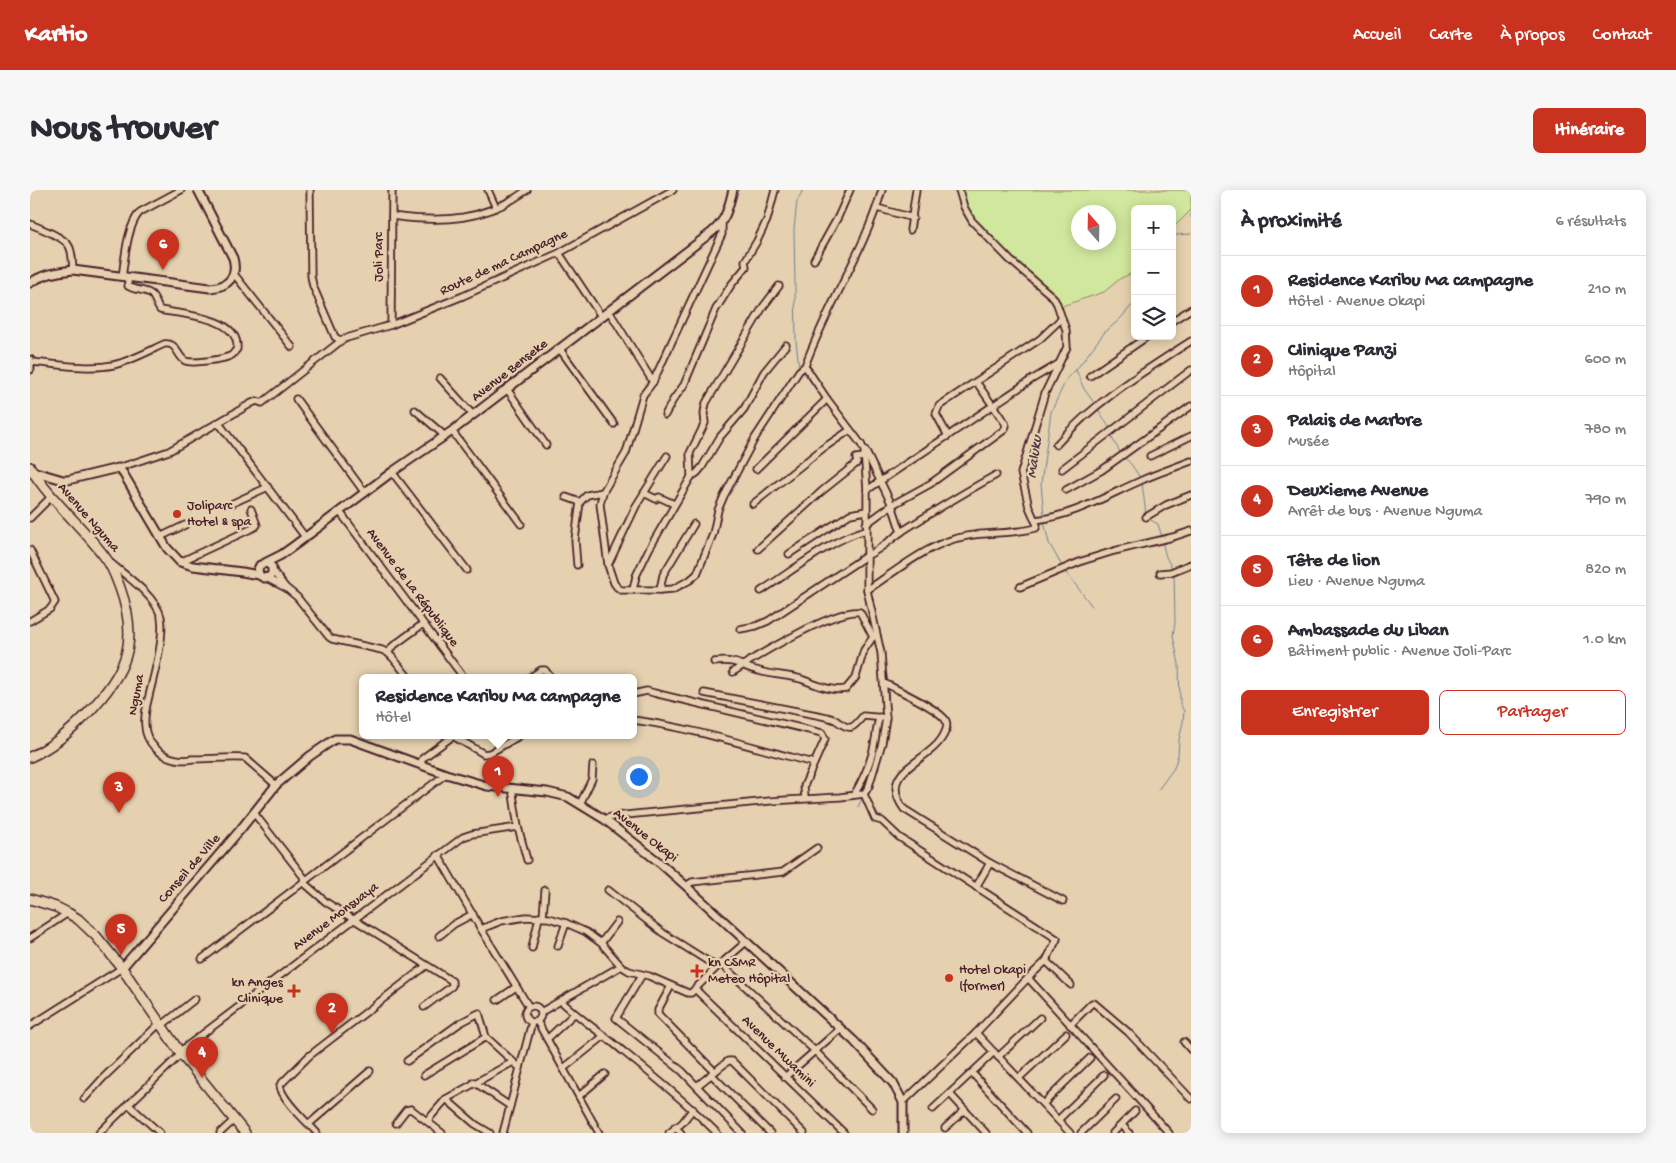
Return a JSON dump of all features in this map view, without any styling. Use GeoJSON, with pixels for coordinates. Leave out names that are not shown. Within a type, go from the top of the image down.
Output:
{"type":"FeatureCollection","features":[{"type":"Feature","properties":{"kind":"main road","name":"Avenue Nguma"},"geometry":{"type":"LineString","coordinates":[[30,755],[53,744],[75,726],[104,696],[114,683],[121,669],[128,644],[127,612],[109,562],[51,497],[31,469]]}},
{"type":"Feature","properties":{"kind":"main road"},"geometry":{"type":"LineString","coordinates":[[30,899],[68,913],[92,931],[122,968],[180,1053],[245,1133]]}},
{"type":"Feature","properties":{"kind":"street"},"geometry":{"type":"LineString","coordinates":[[30,363],[90,367],[108,366],[133,358],[164,344],[174,346],[183,359],[188,362],[231,356],[237,349],[235,337],[224,325],[214,320],[160,310],[152,295],[128,286],[125,277],[132,227],[136,217],[140,212],[181,190]]}},
{"type":"Feature","properties":{"kind":"street"},"geometry":{"type":"LineString","coordinates":[[30,283],[46,274],[73,270],[210,288],[224,285],[234,274],[231,252],[198,190]]}},
{"type":"Feature","properties":{"kind":"street"},"geometry":{"type":"LineString","coordinates":[[31,469],[68,480],[118,468],[169,451],[215,425],[230,414],[257,401],[262,403],[340,339],[335,337],[311,281],[310,190]]}},
{"type":"Feature","properties":{"kind":"street","name":"Joli Parc"},"geometry":{"type":"LineString","coordinates":[[391,325],[392,190]]}},
{"type":"Feature","properties":{"kind":"street"},"geometry":{"type":"LineString","coordinates":[[488,190],[496,208]]}},
{"type":"Feature","properties":{"kind":"street"},"geometry":{"type":"LineString","coordinates":[[392,216],[448,219],[471,216],[510,202],[526,190]]}},
{"type":"Feature","properties":{"kind":"street","name":"Route de ma Campagne"},"geometry":{"type":"LineString","coordinates":[[340,339],[391,325],[463,296],[559,253],[673,190]]}},
{"type":"Feature","properties":{"kind":"street"},"geometry":{"type":"LineString","coordinates":[[733,190],[722,223],[722,234],[653,382],[643,396],[626,453],[603,492],[600,504],[608,565],[616,586],[621,590],[673,589],[697,574],[714,534],[718,510],[724,496],[759,432],[799,371],[805,366],[814,340],[865,240],[882,190]]}},
{"type":"Feature","properties":{"kind":"street"},"geometry":{"type":"LineString","coordinates":[[665,415],[684,385],[716,309],[746,267],[745,261],[767,220],[775,190]]}},
{"type":"Feature","properties":{"kind":"street"},"geometry":{"type":"LineString","coordinates":[[814,260],[838,217],[850,190]]}},
{"type":"Feature","properties":{"kind":"street"},"geometry":{"type":"LineString","coordinates":[[910,230],[916,190]]}},
{"type":"Feature","properties":{"kind":"street"},"geometry":{"type":"LineString","coordinates":[[867,590],[934,547],[950,540],[967,536],[1036,528],[1038,520],[1029,507],[1021,473],[1044,394],[1067,347],[1068,339],[1057,304],[1049,292],[1010,260],[969,217],[962,203],[959,190]]}},
{"type":"Feature","properties":{"kind":"street"},"geometry":{"type":"LineString","coordinates":[[877,208],[913,218]]}},
{"type":"Feature","properties":{"kind":"street","name":"Avenue Benseke"},"geometry":{"type":"LineString","coordinates":[[263,576],[272,574],[267,566],[281,555],[392,472],[452,431],[722,223]]}},
{"type":"Feature","properties":{"kind":"street"},"geometry":{"type":"LineString","coordinates":[[30,224],[58,237],[68,244],[73,270]]}},
{"type":"Feature","properties":{"kind":"street"},"geometry":{"type":"LineString","coordinates":[[559,253],[601,316]]}},
{"type":"Feature","properties":{"kind":"street"},"geometry":{"type":"LineString","coordinates":[[234,274],[292,347]]}},
{"type":"Feature","properties":{"kind":"street"},"geometry":{"type":"LineString","coordinates":[[691,477],[690,453],[705,423],[704,412],[706,404],[759,315],[779,286]]}},
{"type":"Feature","properties":{"kind":"street"},"geometry":{"type":"LineString","coordinates":[[1176,318],[1191,309]]}},
{"type":"Feature","properties":{"kind":"street"},"geometry":{"type":"LineString","coordinates":[[610,311],[653,382]]}},
{"type":"Feature","properties":{"kind":"street"},"geometry":{"type":"LineString","coordinates":[[948,436],[936,414],[939,406],[1040,339],[1062,318]]}},
{"type":"Feature","properties":{"kind":"street"},"geometry":{"type":"LineString","coordinates":[[1090,376],[1142,340]]}},
{"type":"Feature","properties":{"kind":"street"},"geometry":{"type":"LineString","coordinates":[[1056,445],[1068,430],[1109,396],[1191,341]]}},
{"type":"Feature","properties":{"kind":"street"},"geometry":{"type":"LineString","coordinates":[[632,590],[636,576],[674,504],[691,477],[702,468],[720,437],[744,409],[764,372],[786,345]]}},
{"type":"Feature","properties":{"kind":"street"},"geometry":{"type":"LineString","coordinates":[[559,348],[614,424]]}},
{"type":"Feature","properties":{"kind":"street"},"geometry":{"type":"LineString","coordinates":[[867,490],[993,405],[1058,364]]}},
{"type":"Feature","properties":{"kind":"street"},"geometry":{"type":"LineString","coordinates":[[805,366],[825,401],[861,444],[881,480],[901,532]]}},
{"type":"Feature","properties":{"kind":"street"},"geometry":{"type":"LineString","coordinates":[[1062,469],[1191,370]]}},
{"type":"Feature","properties":{"kind":"street"},"geometry":{"type":"LineString","coordinates":[[440,378],[473,415]]}},
{"type":"Feature","properties":{"kind":"street"},"geometry":{"type":"LineString","coordinates":[[762,591],[839,541],[866,527],[892,505],[930,484],[1004,430],[1005,423],[976,383]]}},
{"type":"Feature","properties":{"kind":"street"},"geometry":{"type":"LineString","coordinates":[[507,389],[546,445]]}},
{"type":"Feature","properties":{"kind":"street"},"geometry":{"type":"LineString","coordinates":[[296,399],[366,493]]}},
{"type":"Feature","properties":{"kind":"street"},"geometry":{"type":"LineString","coordinates":[[756,469],[825,401]]}},
{"type":"Feature","properties":{"kind":"street"},"geometry":{"type":"LineString","coordinates":[[1066,490],[1102,470],[1191,406]]}},
{"type":"Feature","properties":{"kind":"street"},"geometry":{"type":"LineString","coordinates":[[415,410],[445,436]]}},
{"type":"Feature","properties":{"kind":"street"},"geometry":{"type":"LineString","coordinates":[[215,425],[221,426],[306,538]]}},
{"type":"Feature","properties":{"kind":"street"},"geometry":{"type":"LineString","coordinates":[[754,504],[802,465],[850,430]]}},
{"type":"Feature","properties":{"kind":"street"},"geometry":{"type":"LineString","coordinates":[[452,431],[521,524]]}},
{"type":"Feature","properties":{"kind":"street"},"geometry":{"type":"LineString","coordinates":[[1150,456],[1191,436]]}},
{"type":"Feature","properties":{"kind":"street"},"geometry":{"type":"LineString","coordinates":[[861,444],[861,458],[867,490],[863,558],[875,636],[881,653],[884,683],[882,743],[865,796],[876,819],[882,821],[898,837],[1056,939],[1056,943],[1046,962],[1028,978],[976,1033],[903,1102]]}},
{"type":"Feature","properties":{"kind":"street"},"geometry":{"type":"LineString","coordinates":[[608,565],[644,493],[667,456]]}},
{"type":"Feature","properties":{"kind":"street"},"geometry":{"type":"LineString","coordinates":[[758,549],[822,491],[852,468],[857,463],[856,458],[861,458]]}},
{"type":"Feature","properties":{"kind":"street"},"geometry":{"type":"LineString","coordinates":[[1038,520],[1048,519],[1093,503],[1141,480],[1191,461]]}},
{"type":"Feature","properties":{"kind":"street"},"geometry":{"type":"LineString","coordinates":[[118,468],[123,473],[160,537],[180,562],[193,566],[263,576],[286,588]]}},
{"type":"Feature","properties":{"kind":"street"},"geometry":{"type":"LineString","coordinates":[[392,472],[467,570]]}},
{"type":"Feature","properties":{"kind":"street"},"geometry":{"type":"LineString","coordinates":[[740,629],[756,626],[768,621],[952,499],[996,475]]}},
{"type":"Feature","properties":{"kind":"street"},"geometry":{"type":"LineString","coordinates":[[233,503],[268,487]]}},
{"type":"Feature","properties":{"kind":"street"},"geometry":{"type":"LineString","coordinates":[[577,565],[575,540],[580,502],[587,495],[603,492]]}},
{"type":"Feature","properties":{"kind":"street"},"geometry":{"type":"LineString","coordinates":[[644,493],[652,498],[656,499],[658,497],[674,504]]}},
{"type":"Feature","properties":{"kind":"street"},"geometry":{"type":"LineString","coordinates":[[1146,517],[1166,505],[1191,495]]}},
{"type":"Feature","properties":{"kind":"street"},"geometry":{"type":"LineString","coordinates":[[30,518],[51,497]]}},
{"type":"Feature","properties":{"kind":"street"},"geometry":{"type":"LineString","coordinates":[[566,497],[580,502]]}},
{"type":"Feature","properties":{"kind":"street"},"geometry":{"type":"LineString","coordinates":[[180,562],[255,527],[257,521],[251,509]]}},
{"type":"Feature","properties":{"kind":"street","name":"Avenue de La République"},"geometry":{"type":"LineString","coordinates":[[340,512],[461,674]]}},
{"type":"Feature","properties":{"kind":"street"},"geometry":{"type":"LineString","coordinates":[[789,554],[850,514],[866,512]]}},
{"type":"Feature","properties":{"kind":"street"},"geometry":{"type":"LineString","coordinates":[[660,590],[663,575],[694,524]]}},
{"type":"Feature","properties":{"kind":"street"},"geometry":{"type":"LineString","coordinates":[[160,537],[185,525]]}},
{"type":"Feature","properties":{"kind":"street"},"geometry":{"type":"LineString","coordinates":[[1020,587],[1082,561],[1114,551],[1173,537],[1191,530]]}},
{"type":"Feature","properties":{"kind":"street"},"geometry":{"type":"LineString","coordinates":[[30,550],[55,602],[50,609],[30,621]]}},
{"type":"Feature","properties":{"kind":"street","name":"Nguma"},"geometry":{"type":"LineString","coordinates":[[109,562],[135,583],[156,607],[160,616],[162,629],[144,726],[147,736],[154,747],[165,756],[177,760],[245,758],[276,785]]}},
{"type":"Feature","properties":{"kind":"street"},"geometry":{"type":"LineString","coordinates":[[1160,573],[1173,571],[1191,564]]}},
{"type":"Feature","properties":{"kind":"street"},"geometry":{"type":"LineString","coordinates":[[242,572],[267,566]]}},
{"type":"Feature","properties":{"kind":"street"},"geometry":{"type":"LineString","coordinates":[[263,576],[258,569],[267,566]]}},
{"type":"Feature","properties":{"kind":"street"},"geometry":{"type":"LineString","coordinates":[[267,566],[286,588],[302,602],[332,639],[382,650],[388,653],[406,674]]}},
{"type":"Feature","properties":{"kind":"street"},"geometry":{"type":"LineString","coordinates":[[733,672],[803,632],[839,616],[857,611],[861,613],[875,636]]}},
{"type":"Feature","properties":{"kind":"street"},"geometry":{"type":"LineString","coordinates":[[388,653],[393,646],[423,624]]}},
{"type":"Feature","properties":{"kind":"street"},"geometry":{"type":"LineString","coordinates":[[714,662],[728,660],[756,671],[793,678],[834,690],[846,689],[851,685],[856,676],[864,650],[875,636]]}},
{"type":"Feature","properties":{"kind":"street"},"geometry":{"type":"LineString","coordinates":[[536,674],[542,670],[545,670],[548,674]]}},
{"type":"Feature","properties":{"kind":"street"},"geometry":{"type":"LineString","coordinates":[[884,683],[935,712],[944,718],[947,725],[939,744],[903,771],[897,779],[895,784],[897,799],[904,809],[990,863],[1063,901]]}},
{"type":"Feature","properties":{"kind":"street"},"geometry":{"type":"LineString","coordinates":[[637,693],[647,691],[822,733],[825,739],[804,786],[805,798]]}},
{"type":"Feature","properties":{"kind":"street"},"geometry":{"type":"LineString","coordinates":[[704,693],[822,716],[836,720],[845,727],[857,724],[864,716],[882,718]]}},
{"type":"Feature","properties":{"kind":"street"},"geometry":{"type":"LineString","coordinates":[[854,795],[864,780],[871,759],[876,725],[882,718]]}},
{"type":"Feature","properties":{"kind":"street"},"geometry":{"type":"LineString","coordinates":[[637,721],[709,734],[814,763]]}},
{"type":"Feature","properties":{"kind":"street","name":"Avenue Okapi"},"geometry":{"type":"LineString","coordinates":[[276,785],[310,756],[335,739],[343,738],[446,774],[487,786],[547,792],[568,797],[604,819],[660,863],[854,1040],[893,1083],[903,1102],[903,1133]]}},
{"type":"Feature","properties":{"kind":"street"},"geometry":{"type":"LineString","coordinates":[[420,764],[423,758],[449,739]]}},
{"type":"Feature","properties":{"kind":"street"},"geometry":{"type":"LineString","coordinates":[[458,739],[484,754],[490,753],[514,739]]}},
{"type":"Feature","properties":{"kind":"street"},"geometry":{"type":"LineString","coordinates":[[580,804],[592,779],[593,765]]}},
{"type":"Feature","properties":{"kind":"street"},"geometry":{"type":"LineString","coordinates":[[202,959],[446,774]]}},
{"type":"Feature","properties":{"kind":"street"},"geometry":{"type":"LineString","coordinates":[[864,780],[870,782]]}},
{"type":"Feature","properties":{"kind":"street","name":"Conseil de Ville"},"geometry":{"type":"LineString","coordinates":[[122,968],[276,785]]}},
{"type":"Feature","properties":{"kind":"street"},"geometry":{"type":"LineString","coordinates":[[512,788],[518,827],[527,860]]}},
{"type":"Feature","properties":{"kind":"street"},"geometry":{"type":"LineString","coordinates":[[604,819],[615,816],[805,798],[865,796]]}},
{"type":"Feature","properties":{"kind":"street"},"geometry":{"type":"LineString","coordinates":[[254,813],[304,881],[326,902],[450,980],[452,986],[424,1007]]}},
{"type":"Feature","properties":{"kind":"street","name":"Avenue Monsuaya"},"geometry":{"type":"LineString","coordinates":[[99,1133],[180,1053],[438,855],[468,835],[518,827]]}},
{"type":"Feature","properties":{"kind":"street"},"geometry":{"type":"LineString","coordinates":[[686,886],[692,882],[783,872],[817,848]]}},
{"type":"Feature","properties":{"kind":"street"},"geometry":{"type":"LineString","coordinates":[[438,855],[529,1007]]}},
{"type":"Feature","properties":{"kind":"street"},"geometry":{"type":"LineString","coordinates":[[976,887],[990,863]]}},
{"type":"Feature","properties":{"kind":"street"},"geometry":{"type":"LineString","coordinates":[[532,948],[534,935],[537,932],[541,917],[545,890]]}},
{"type":"Feature","properties":{"kind":"street"},"geometry":{"type":"LineString","coordinates":[[608,890],[664,933],[719,966],[815,1051],[872,1109]]}},
{"type":"Feature","properties":{"kind":"street"},"geometry":{"type":"LineString","coordinates":[[30,938],[68,913]]}},
{"type":"Feature","properties":{"kind":"street"},"geometry":{"type":"LineString","coordinates":[[439,936],[454,924],[473,914]]}},
{"type":"Feature","properties":{"kind":"street"},"geometry":{"type":"LineString","coordinates":[[481,929],[500,921],[526,917],[541,917],[566,923],[586,932],[601,943],[621,966],[688,993],[746,942]]}},
{"type":"Feature","properties":{"kind":"street"},"geometry":{"type":"LineString","coordinates":[[601,943],[617,922]]}},
{"type":"Feature","properties":{"kind":"street"},"geometry":{"type":"LineString","coordinates":[[558,946],[566,923]]}},
{"type":"Feature","properties":{"kind":"street"},"geometry":{"type":"LineString","coordinates":[[1046,962],[1071,985]]}},
{"type":"Feature","properties":{"kind":"street"},"geometry":{"type":"LineString","coordinates":[[317,1133],[285,1098],[280,1091],[280,1085],[309,1056],[426,966]]}},
{"type":"Feature","properties":{"kind":"street"},"geometry":{"type":"LineString","coordinates":[[541,1012],[621,966]]}},
{"type":"Feature","properties":{"kind":"street"},"geometry":{"type":"LineString","coordinates":[[30,1026],[122,968]]}},
{"type":"Feature","properties":{"kind":"street"},"geometry":{"type":"LineString","coordinates":[[642,975],[616,1018],[682,1071],[742,1133]]}},
{"type":"Feature","properties":{"kind":"street"},"geometry":{"type":"LineString","coordinates":[[1028,978],[1169,1133]]}},
{"type":"Feature","properties":{"kind":"street"},"geometry":{"type":"LineString","coordinates":[[671,986],[658,1010],[658,1014],[770,1133]]}},
{"type":"Feature","properties":{"kind":"street"},"geometry":{"type":"LineString","coordinates":[[497,1000],[516,987]]}},
{"type":"Feature","properties":{"kind":"street","name":"Avenue Mwamini"},"geometry":{"type":"LineString","coordinates":[[695,988],[840,1132]]}},
{"type":"Feature","properties":{"kind":"street"},"geometry":{"type":"LineString","coordinates":[[84,1099],[103,1078],[160,1025],[195,999]]}},
{"type":"Feature","properties":{"kind":"street"},"geometry":{"type":"LineString","coordinates":[[561,1001],[574,1014],[604,1036],[693,1109],[717,1133]]}},
{"type":"Feature","properties":{"kind":"street"},"geometry":{"type":"LineString","coordinates":[[1070,1025],[1094,1003],[1128,1032],[1191,1099]]}},
{"type":"Feature","properties":{"kind":"street"},"geometry":{"type":"LineString","coordinates":[[541,1012],[535,1006],[529,1007],[526,1011],[526,1016],[528,1020],[534,1022],[547,1039],[599,1133]]}},
{"type":"Feature","properties":{"kind":"street"},"geometry":{"type":"LineString","coordinates":[[503,1133],[534,1022],[540,1018],[541,1012]]}},
{"type":"Feature","properties":{"kind":"street"},"geometry":{"type":"LineString","coordinates":[[406,1061],[460,1023],[479,1013],[486,1037],[520,1068]]}},
{"type":"Feature","properties":{"kind":"street"},"geometry":{"type":"LineString","coordinates":[[547,1039],[574,1014]]}},
{"type":"Feature","properties":{"kind":"street"},"geometry":{"type":"LineString","coordinates":[[933,1109],[972,1073],[1040,1018]]}},
{"type":"Feature","properties":{"kind":"street"},"geometry":{"type":"LineString","coordinates":[[785,1077],[840,1029]]}},
{"type":"Feature","properties":{"kind":"street"},"geometry":{"type":"LineString","coordinates":[[976,1033],[1070,1133]]}},
{"type":"Feature","properties":{"kind":"street"},"geometry":{"type":"LineString","coordinates":[[1019,1078],[1066,1034]]}},
{"type":"Feature","properties":{"kind":"street"},"geometry":{"type":"LineString","coordinates":[[564,1068],[604,1036]]}},
{"type":"Feature","properties":{"kind":"street"},"geometry":{"type":"LineString","coordinates":[[424,1075],[486,1037]]}},
{"type":"Feature","properties":{"kind":"street"},"geometry":{"type":"LineString","coordinates":[[1184,1042],[1191,1050]]}},
{"type":"Feature","properties":{"kind":"street"},"geometry":{"type":"LineString","coordinates":[[1043,1104],[1090,1058]]}},
{"type":"Feature","properties":{"kind":"street"},"geometry":{"type":"LineString","coordinates":[[697,1086],[728,1061],[732,1061],[804,1133]]}},
{"type":"Feature","properties":{"kind":"street"},"geometry":{"type":"LineString","coordinates":[[427,1121],[446,1099],[513,1062]]}},
{"type":"Feature","properties":{"kind":"street"},"geometry":{"type":"LineString","coordinates":[[308,1124],[370,1071]]}},
{"type":"Feature","properties":{"kind":"street"},"geometry":{"type":"LineString","coordinates":[[972,1073],[1027,1133]]}},
{"type":"Feature","properties":{"kind":"street"},"geometry":{"type":"LineString","coordinates":[[579,1096],[605,1074]]}},
{"type":"Feature","properties":{"kind":"street"},"geometry":{"type":"LineString","coordinates":[[1058,1120],[1104,1076]]}},
{"type":"Feature","properties":{"kind":"street"},"geometry":{"type":"LineString","coordinates":[[474,1082],[510,1106]]}},
{"type":"Feature","properties":{"kind":"street"},"geometry":{"type":"LineString","coordinates":[[950,1094],[984,1130],[976,1133]]}},
{"type":"Feature","properties":{"kind":"street"},"geometry":{"type":"LineString","coordinates":[[446,1099],[475,1124],[490,1133]]}},
{"type":"Feature","properties":{"kind":"street"},"geometry":{"type":"LineString","coordinates":[[1080,1133],[1116,1099]]}},
{"type":"Feature","properties":{"kind":"street"},"geometry":{"type":"LineString","coordinates":[[128,1104],[160,1133]]}},
{"type":"Feature","properties":{"kind":"street"},"geometry":{"type":"LineString","coordinates":[[396,1124],[406,1110],[409,1109],[442,1133]]}},
{"type":"Feature","properties":{"kind":"street"},"geometry":{"type":"LineString","coordinates":[[669,1133],[693,1109]]}},
{"type":"Feature","properties":{"kind":"street"},"geometry":{"type":"LineString","coordinates":[[945,1128],[965,1110]]}},
{"type":"Feature","properties":{"kind":"street"},"geometry":{"type":"LineString","coordinates":[[1114,1133],[1135,1111]]}},
{"type":"Feature","properties":{"kind":"street"},"geometry":{"type":"LineString","coordinates":[[220,1133],[234,1120]]}},
{"type":"Feature","properties":{"kind":"street"},"geometry":{"type":"LineString","coordinates":[[1122,1125],[1129,1133]]}},
{"type":"Feature","properties":{"kind":"street"},"geometry":{"type":"LineString","coordinates":[[675,1127],[681,1133]]}},
{"type":"Feature","properties":{"kind":"green space"},"geometry":{"type":"Polygon","coordinates":[[[962,190],[1191,190],[1191,210],[1176,225],[1176,205],[1131,205],[1131,274],[1121,278],[1104,292],[1062,306],[1047,287],[1010,256],[970,215],[962,190]]]}},
{"type":"Feature","properties":{"kind":"waterway"},"geometry":{"type":"LineString","coordinates":[[799,367],[796,341],[794,229],[797,201],[803,190]]}},
{"type":"Feature","properties":{"kind":"waterway"},"geometry":{"type":"LineString","coordinates":[[1176,235],[1191,234]]}},
{"type":"Feature","properties":{"kind":"waterway","name":"Maluku"},"geometry":{"type":"LineString","coordinates":[[1044,515],[1041,484],[1051,412],[1067,378],[1076,370],[1104,333],[1131,306]]}},
{"type":"Feature","properties":{"kind":"waterway"},"geometry":{"type":"LineString","coordinates":[[1076,370],[1084,389],[1095,404]]}},
{"type":"Feature","properties":{"kind":"waterway"},"geometry":{"type":"LineString","coordinates":[[803,372],[821,395]]}},
{"type":"Feature","properties":{"kind":"waterway"},"geometry":{"type":"LineString","coordinates":[[1098,409],[1110,429]]}},
{"type":"Feature","properties":{"kind":"waterway"},"geometry":{"type":"LineString","coordinates":[[1111,433],[1121,454]]}},
{"type":"Feature","properties":{"kind":"waterway"},"geometry":{"type":"LineString","coordinates":[[1124,457],[1141,479]]}},
{"type":"Feature","properties":{"kind":"waterway"},"geometry":{"type":"LineString","coordinates":[[1142,483],[1146,514]]}},
{"type":"Feature","properties":{"kind":"waterway"},"geometry":{"type":"LineString","coordinates":[[1149,519],[1158,524],[1162,537]]}},
{"type":"Feature","properties":{"kind":"waterway","name":"Maluku"},"geometry":{"type":"LineString","coordinates":[[1044,522],[1049,543],[1062,566]]}},
{"type":"Feature","properties":{"kind":"waterway"},"geometry":{"type":"LineString","coordinates":[[1162,541],[1166,557],[1173,570]]}},
{"type":"Feature","properties":{"kind":"waterway","name":"Maluku"},"geometry":{"type":"LineString","coordinates":[[1064,570],[1092,606]]}},
{"type":"Feature","properties":{"kind":"waterway"},"geometry":{"type":"LineString","coordinates":[[1158,790],[1174,768],[1178,755],[1184,711],[1180,704],[1179,664],[1173,636],[1175,622],[1174,573]]}},
{"type":"Feature","properties":{"kind":"waterway"},"geometry":{"type":"LineString","coordinates":[[884,662],[888,682]]}},
{"type":"Feature","properties":{"kind":"waterway"},"geometry":{"type":"LineString","coordinates":[[888,686],[889,715]]}},
{"type":"Feature","properties":{"kind":"waterway"},"geometry":{"type":"LineString","coordinates":[[858,807],[863,796]]}},
{"type":"Feature","properties":{"kind":"place","name":"Ambassade du Liban"},"geometry":{"type":"Point","coordinates":[163,270]}},
{"type":"Feature","properties":{"kind":"place","name":"Joliparc Hotel & spa"},"geometry":{"type":"Point","coordinates":[177,514]}},
{"type":"Feature","properties":{"kind":"place","name":"Residence Karibu Ma campagne"},"geometry":{"type":"Point","coordinates":[498,797]}},
{"type":"Feature","properties":{"kind":"place","name":"Palais de Marbre"},"geometry":{"type":"Point","coordinates":[119,813]}},
{"type":"Feature","properties":{"kind":"place","name":"Tête de lion"},"geometry":{"type":"Point","coordinates":[121,955]}},
{"type":"Feature","properties":{"kind":"place","name":"kn CSMR Meteo Hôpital"},"geometry":{"type":"Point","coordinates":[697,971]}},
{"type":"Feature","properties":{"kind":"place","name":"Hotel Okapi (former)"},"geometry":{"type":"Point","coordinates":[949,978]}},
{"type":"Feature","properties":{"kind":"place","name":"kn Anges Clinique"},"geometry":{"type":"Point","coordinates":[294,991]}},
{"type":"Feature","properties":{"kind":"place","name":"Clinique Panzi"},"geometry":{"type":"Point","coordinates":[332,1034]}},
{"type":"Feature","properties":{"kind":"place","name":"Deuxieme Avenue"},"geometry":{"type":"Point","coordinates":[202,1078]}}]}
